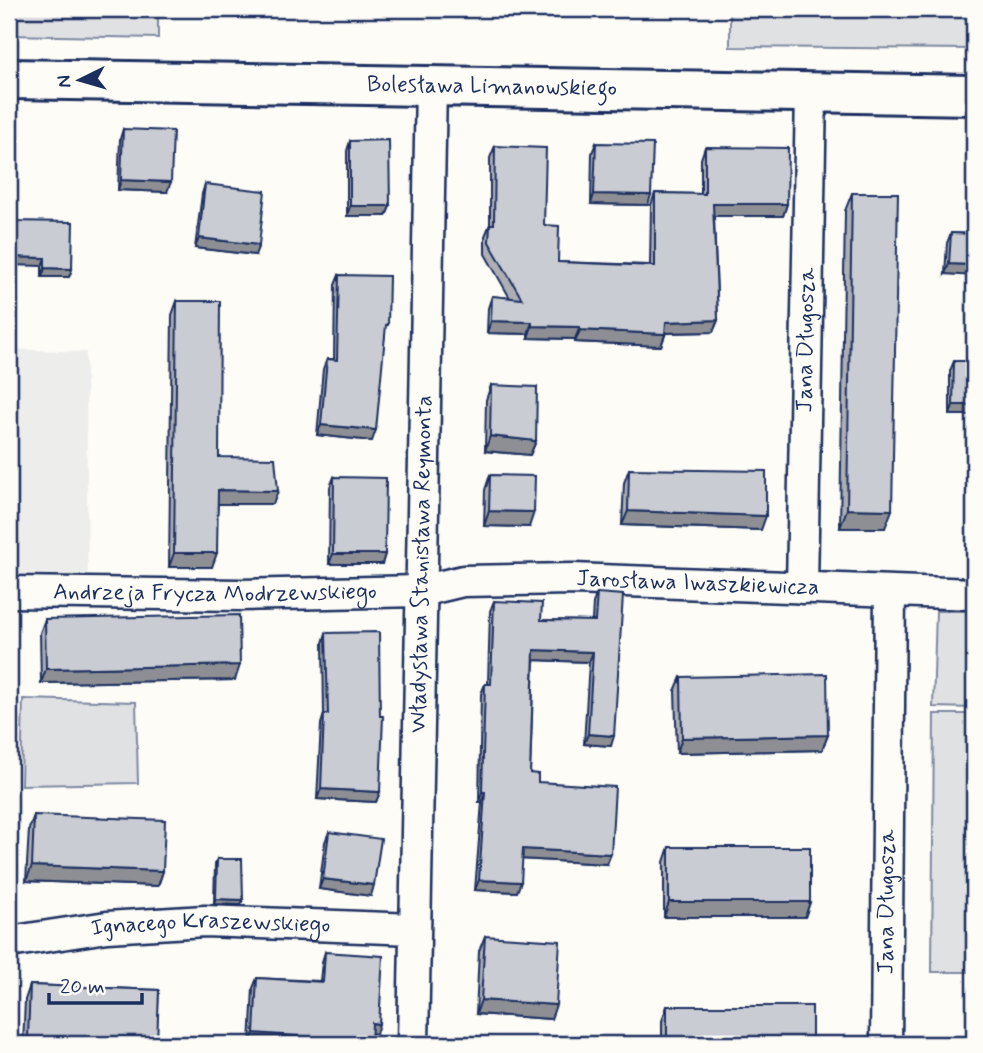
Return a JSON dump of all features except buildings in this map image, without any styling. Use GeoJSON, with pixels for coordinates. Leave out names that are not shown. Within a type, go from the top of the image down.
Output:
{"type":"FeatureCollection","features":[{"type":"Feature","properties":{"kind":"street","name":"Bolesława Limanowskiego"},"geometry":{"type":"LineString","coordinates":[[9,79],[974,95]]}},
{"type":"Feature","properties":{"kind":"street","name":"Władysława Stanisława Reymonta"},"geometry":{"type":"LineString","coordinates":[[413,1044],[431,86]]}},
{"type":"Feature","properties":{"kind":"street","name":"Jana Długosza"},"geometry":{"type":"LineString","coordinates":[[802,588],[811,92]]}},
{"type":"Feature","properties":{"kind":"street","name":"Jarosława Iwaszkiewicza"},"geometry":{"type":"LineString","coordinates":[[421,591],[463,581],[573,579],[974,594]]}},
{"type":"Feature","properties":{"kind":"street","name":"Andrzeja Frycza Modrzewskiego"},"geometry":{"type":"LineString","coordinates":[[9,592],[240,595],[421,591]]}},
{"type":"Feature","properties":{"kind":"street","name":"Jana Długosza"},"geometry":{"type":"LineString","coordinates":[[886,1044],[890,592]]}},
{"type":"Feature","properties":{"kind":"street","name":"Ignacego Kraszewskiego"},"geometry":{"type":"LineString","coordinates":[[9,942],[107,927],[205,921],[414,929]]}},
{"type":"Feature","properties":{"kind":"shaded area"},"geometry":{"type":"Polygon","coordinates":[[[9,9],[158,9],[158,38],[9,35],[9,9]]]}},
{"type":"Feature","properties":{"kind":"shaded area"},"geometry":{"type":"Polygon","coordinates":[[[730,9],[974,9],[974,49],[730,47],[730,9]]]}},
{"type":"Feature","properties":{"kind":"shaded area"},"geometry":{"type":"Polygon","coordinates":[[[9,349],[86,352],[88,598],[9,598],[9,349]]]}},
{"type":"Feature","properties":{"kind":"shaded area"},"geometry":{"type":"Polygon","coordinates":[[[936,611],[974,611],[974,708],[933,707],[936,611]]]}},
{"type":"Feature","properties":{"kind":"shaded area"},"geometry":{"type":"Polygon","coordinates":[[[23,699],[136,702],[138,783],[21,785],[23,699]]]}},
{"type":"Feature","properties":{"kind":"shaded area"},"geometry":{"type":"Polygon","coordinates":[[[934,714],[974,714],[974,972],[932,972],[934,714]]]}}]}
